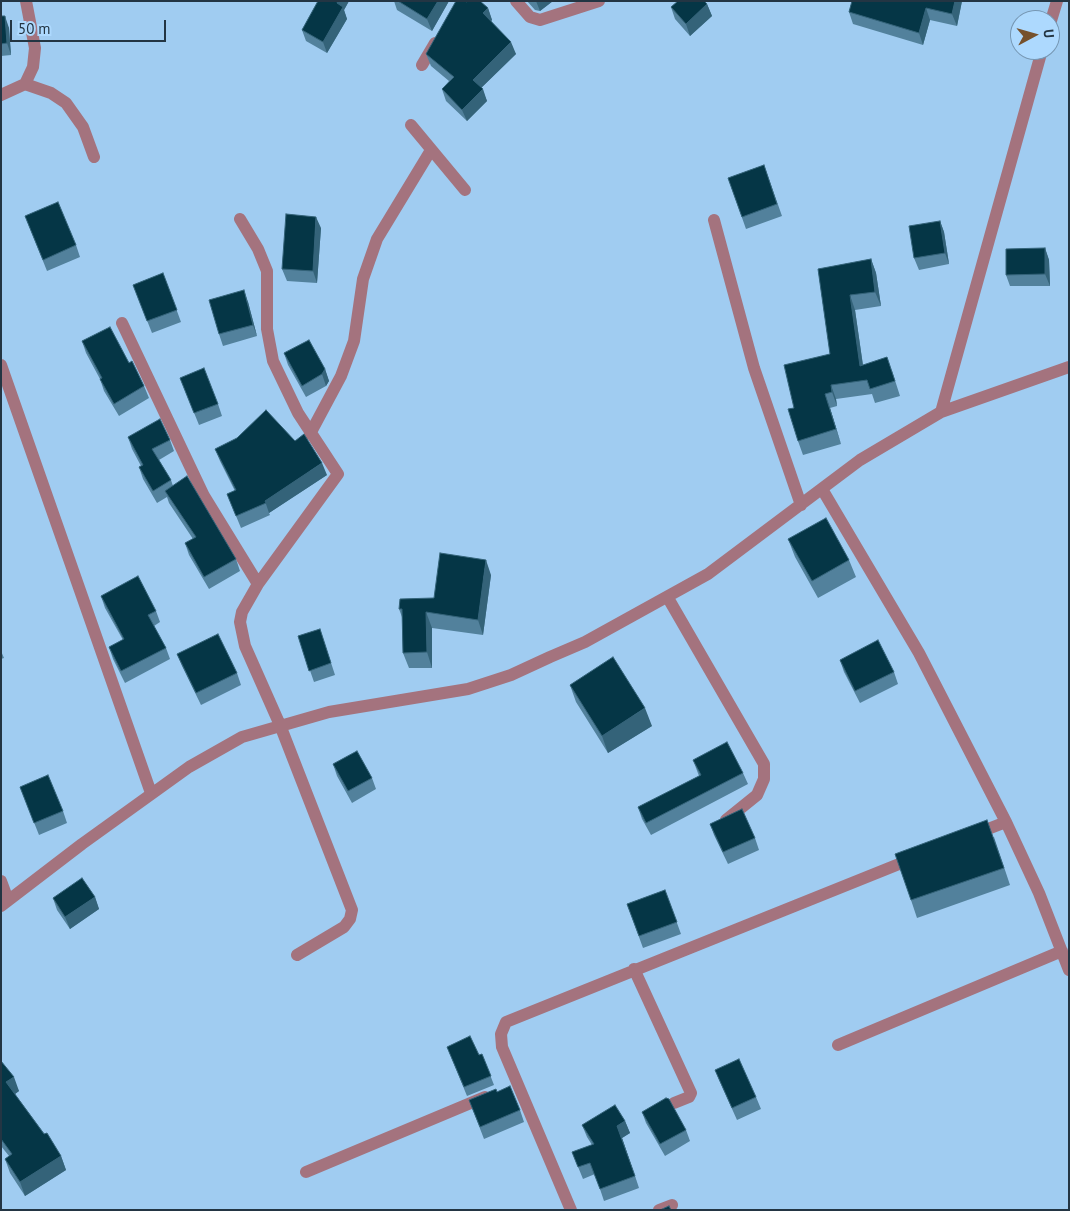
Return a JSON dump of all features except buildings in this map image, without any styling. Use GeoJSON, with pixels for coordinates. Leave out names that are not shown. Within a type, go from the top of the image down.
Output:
{"type":"FeatureCollection","features":[{"type":"Feature","properties":{"kind":"street"},"geometry":{"type":"LineString","coordinates":[[1,95],[25,84],[34,66],[35,48],[26,1]]}},
{"type":"Feature","properties":{"kind":"street"},"geometry":{"type":"LineString","coordinates":[[516,1],[530,17],[540,20],[598,1]]}},
{"type":"Feature","properties":{"kind":"street"},"geometry":{"type":"LineString","coordinates":[[422,65],[440,33]]}},
{"type":"Feature","properties":{"kind":"street"},"geometry":{"type":"LineString","coordinates":[[941,412],[1039,60]]}},
{"type":"Feature","properties":{"kind":"street"},"geometry":{"type":"LineString","coordinates":[[25,84],[51,93],[66,103],[83,127],[94,157]]}},
{"type":"Feature","properties":{"kind":"street"},"geometry":{"type":"LineString","coordinates":[[411,125],[465,190]]}},
{"type":"Feature","properties":{"kind":"street"},"geometry":{"type":"LineString","coordinates":[[310,434],[341,376],[354,341],[363,279],[377,240],[431,150]]}},
{"type":"Feature","properties":{"kind":"street"},"geometry":{"type":"LineString","coordinates":[[240,219],[258,249],[267,271],[267,329],[273,361],[283,386],[310,434],[338,474],[258,584],[242,612],[240,629],[245,646],[280,725],[352,910],[350,919],[344,926],[297,955]]}},
{"type":"Feature","properties":{"kind":"street"},"geometry":{"type":"LineString","coordinates":[[714,220],[754,368],[801,505]]}},
{"type":"Feature","properties":{"kind":"street"},"geometry":{"type":"LineString","coordinates":[[122,323],[204,496],[258,584]]}},
{"type":"Feature","properties":{"kind":"street"},"geometry":{"type":"LineString","coordinates":[[1,365],[152,794]]}},
{"type":"Feature","properties":{"kind":"street"},"geometry":{"type":"LineString","coordinates":[[1,881],[5,903],[152,794],[222,747],[242,737],[329,712],[468,689],[511,675],[585,642],[668,598],[708,574],[860,460],[941,412],[1018,383],[1069,367]]}},
{"type":"Feature","properties":{"kind":"street"},"geometry":{"type":"LineString","coordinates":[[822,488],[919,653],[1006,822],[1069,970]]}},
{"type":"Feature","properties":{"kind":"street"},"geometry":{"type":"LineString","coordinates":[[668,598],[764,764],[764,779],[757,795],[722,823]]}},
{"type":"Feature","properties":{"kind":"street"},"geometry":{"type":"LineString","coordinates":[[962,839],[1006,822]]}},
{"type":"Feature","properties":{"kind":"street"},"geometry":{"type":"LineString","coordinates":[[571,1210],[509,1088],[501,1034],[506,1022],[634,969],[927,853]]}},
{"type":"Feature","properties":{"kind":"street"},"geometry":{"type":"LineString","coordinates":[[838,1045],[1062,951]]}},
{"type":"Feature","properties":{"kind":"street"},"geometry":{"type":"LineString","coordinates":[[634,969],[691,1093],[689,1097],[674,1103]]}},
{"type":"Feature","properties":{"kind":"street"},"geometry":{"type":"LineString","coordinates":[[306,1172],[509,1088]]}},
{"type":"Feature","properties":{"kind":"street"},"geometry":{"type":"LineString","coordinates":[[659,1210],[672,1205]]}}]}
